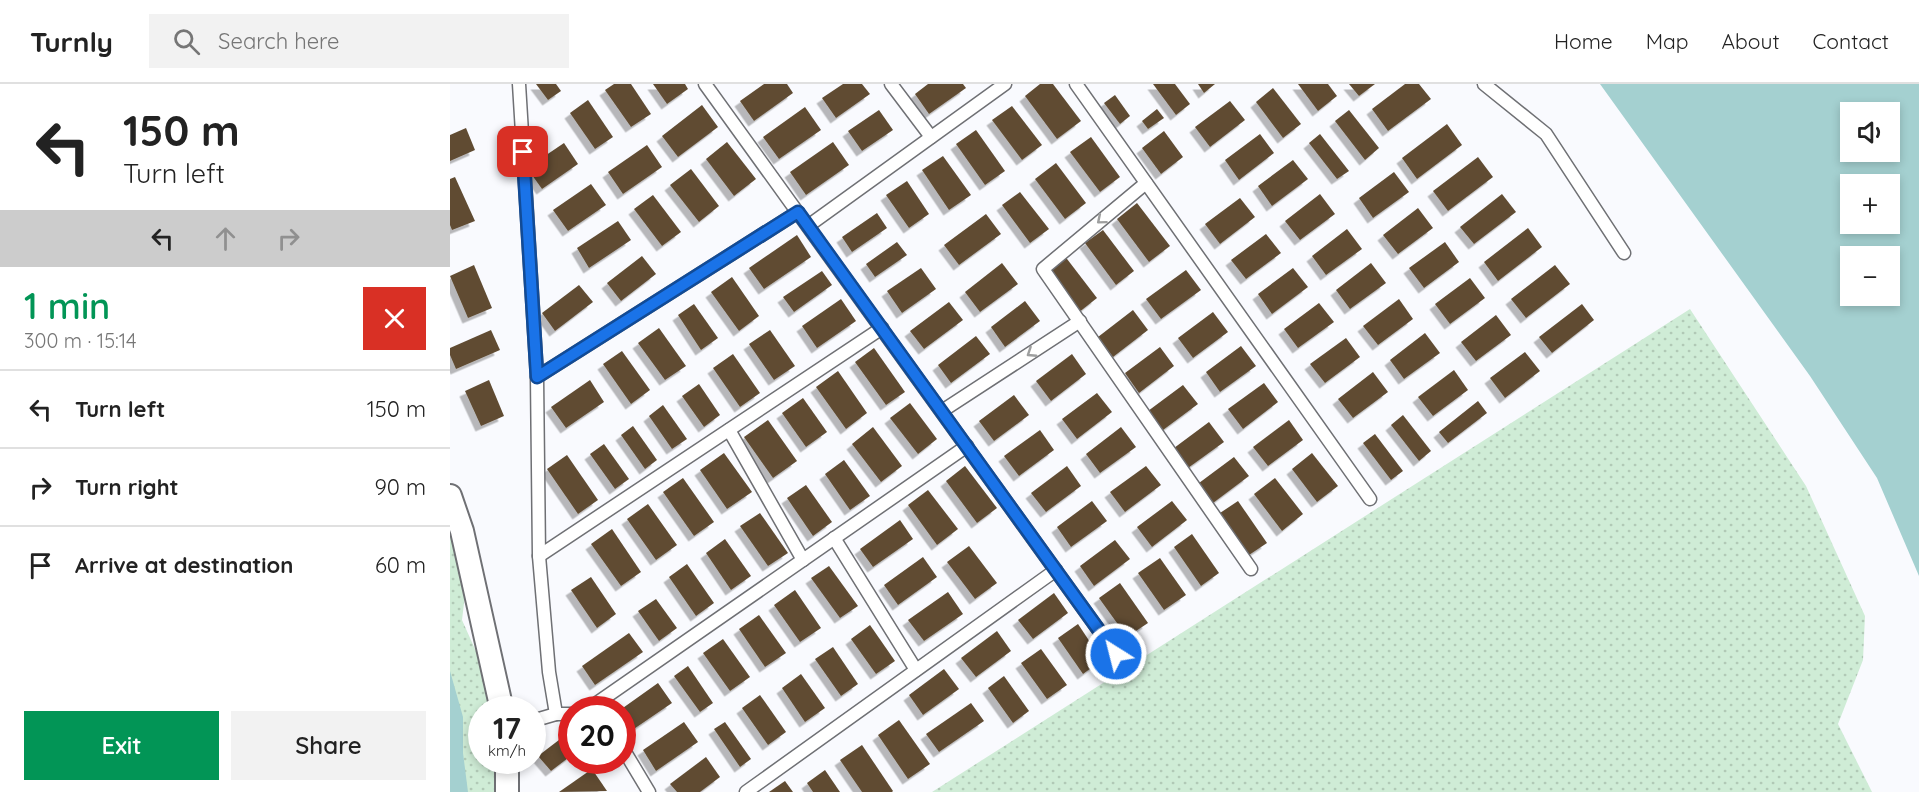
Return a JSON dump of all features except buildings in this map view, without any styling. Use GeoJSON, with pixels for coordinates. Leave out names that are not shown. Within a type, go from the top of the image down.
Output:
{"type":"FeatureCollection","features":[{"type":"Feature","properties":{"kind":"street"},"geometry":{"type":"LineString","coordinates":[[450,496],[462,531],[499,696]]}},
{"type":"Feature","properties":{"kind":"street"},"geometry":{"type":"LineString","coordinates":[[507,774],[507,792]]}},
{"type":"Feature","properties":{"kind":"lane"},"geometry":{"type":"LineString","coordinates":[[519,84],[537,377],[539,556],[549,672],[556,714],[546,717]]}},
{"type":"Feature","properties":{"kind":"lane"},"geometry":{"type":"LineString","coordinates":[[705,84],[1116,654]]}},
{"type":"Feature","properties":{"kind":"lane"},"geometry":{"type":"LineString","coordinates":[[891,84],[931,137]]}},
{"type":"Feature","properties":{"kind":"lane"},"geometry":{"type":"LineString","coordinates":[[808,226],[1005,84]]}},
{"type":"Feature","properties":{"kind":"lane"},"geometry":{"type":"LineString","coordinates":[[1076,84],[1370,499]]}},
{"type":"Feature","properties":{"kind":"lane"},"geometry":{"type":"LineString","coordinates":[[1484,84],[1546,134],[1624,253]]}},
{"type":"Feature","properties":{"kind":"lane"},"geometry":{"type":"LineString","coordinates":[[1146,183],[1043,269],[1251,569]]}},
{"type":"Feature","properties":{"kind":"lane"},"geometry":{"type":"LineString","coordinates":[[537,377],[798,212]]}},
{"type":"Feature","properties":{"kind":"lane"},"geometry":{"type":"LineString","coordinates":[[942,411],[1080,321]]}},
{"type":"Feature","properties":{"kind":"lane"},"geometry":{"type":"LineString","coordinates":[[539,556],[882,328]]}},
{"type":"Feature","properties":{"kind":"lane"},"geometry":{"type":"LineString","coordinates":[[729,430],[803,560]]}},
{"type":"Feature","properties":{"kind":"lane"},"geometry":{"type":"LineString","coordinates":[[613,696],[967,446]]}},
{"type":"Feature","properties":{"kind":"lane"},"geometry":{"type":"LineString","coordinates":[[834,538],[916,670]]}},
{"type":"Feature","properties":{"kind":"lane"},"geometry":{"type":"LineString","coordinates":[[746,792],[1056,570]]}},
{"type":"Feature","properties":{"kind":"lane"},"geometry":{"type":"LineString","coordinates":[[636,770],[649,792]]}},
{"type":"Feature","properties":{"kind":"green space"},"geometry":{"type":"Polygon","coordinates":[[[1690,309],[1806,486],[1865,616],[1863,660],[1838,724],[1872,792],[932,792],[1690,309]]]}},
{"type":"Feature","properties":{"kind":"green space"},"geometry":{"type":"Polygon","coordinates":[[[450,530],[466,587],[462,620],[487,676],[489,696],[468,696],[468,774],[496,774],[497,792],[450,792],[450,530]]]}},
{"type":"Feature","properties":{"kind":"water"},"geometry":{"type":"Polygon","coordinates":[[[1600,84],[1919,84],[1919,576],[1877,478],[1810,376],[1600,84]]]}},
{"type":"Feature","properties":{"kind":"water"},"geometry":{"type":"Polygon","coordinates":[[[450,671],[463,717],[463,753],[468,792],[450,792],[450,671]]]}},
{"type":"Feature","properties":{"kind":"route"},"geometry":{"type":"LineString","coordinates":[[523,152],[537,377],[798,212],[1116,654]]}}]}
